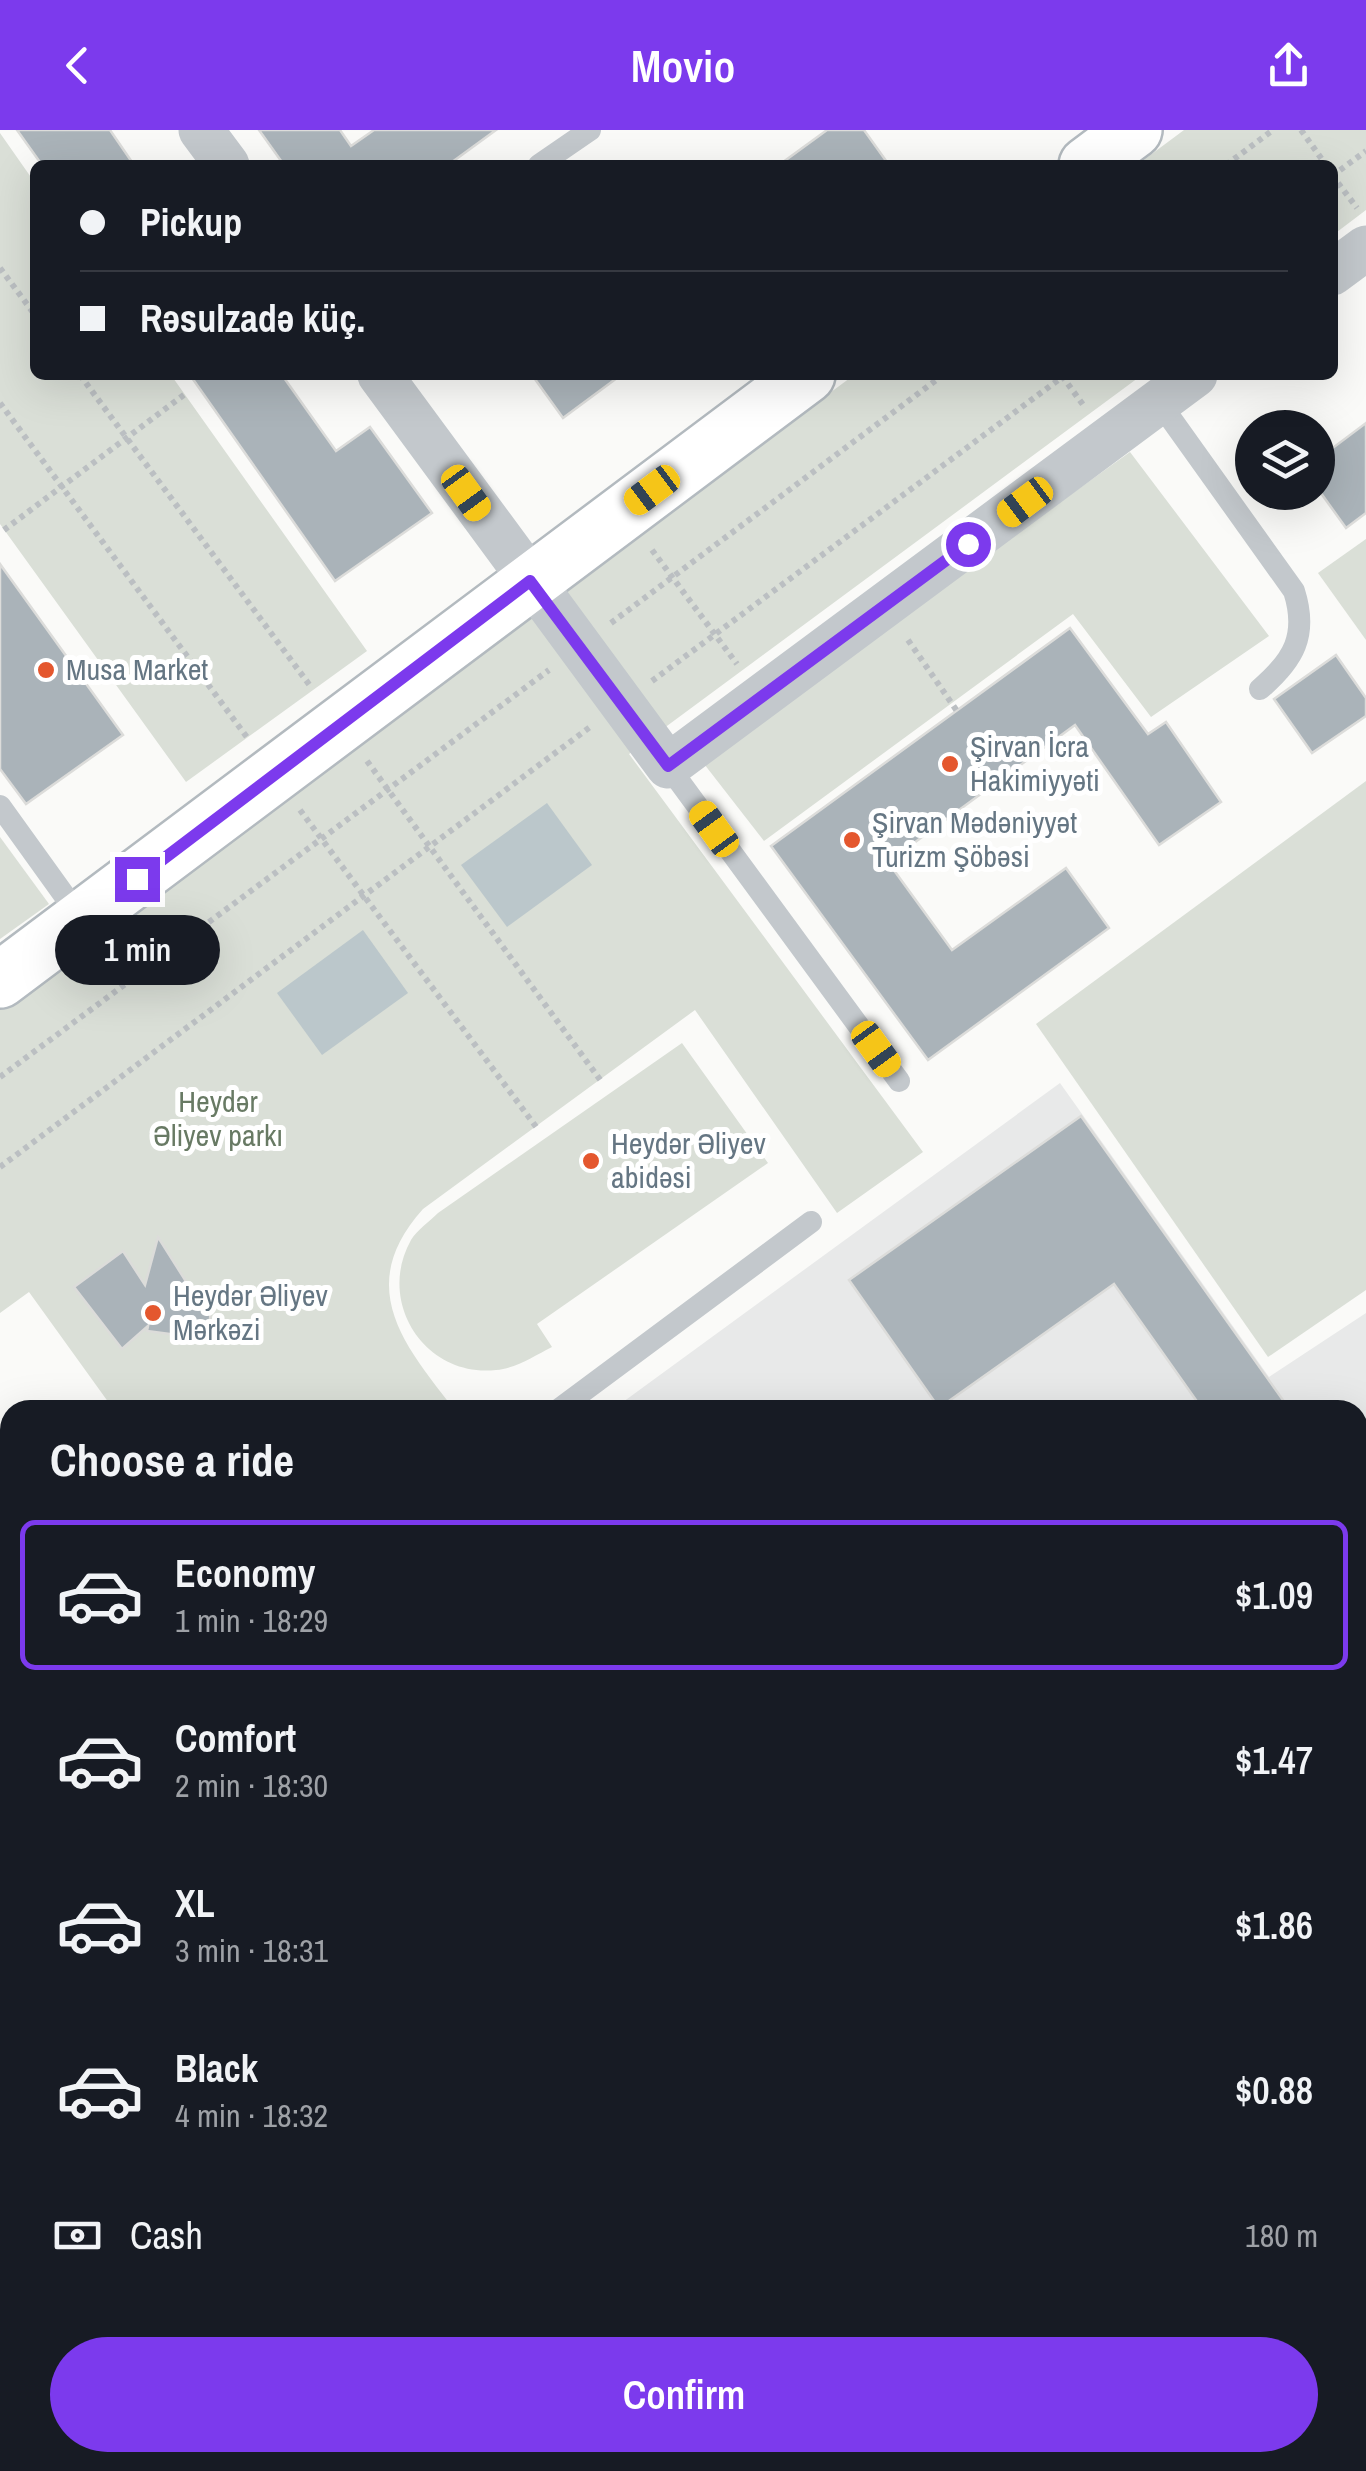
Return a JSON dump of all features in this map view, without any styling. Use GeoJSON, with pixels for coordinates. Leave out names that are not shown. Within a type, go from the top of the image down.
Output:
{"type":"FeatureCollection","features":[{"type":"Feature","properties":{"kind":"main road"},"geometry":{"type":"LineString","coordinates":[[1095,160],[1134,130]]}},
{"type":"Feature","properties":{"kind":"main road"},"geometry":{"type":"LineString","coordinates":[[0,980],[800,380]]}},
{"type":"Feature","properties":{"kind":"street"},"geometry":{"type":"LineString","coordinates":[[201,130],[223,160]]}},
{"type":"Feature","properties":{"kind":"street"},"geometry":{"type":"LineString","coordinates":[[1338,269],[1366,248]]}},
{"type":"Feature","properties":{"kind":"street"},"geometry":{"type":"LineString","coordinates":[[384,380],[668,766],[1188,380]]}},
{"type":"Feature","properties":{"kind":"lane"},"geometry":{"type":"LineString","coordinates":[[547,160],[590,130]]}},
{"type":"Feature","properties":{"kind":"lane"},"geometry":{"type":"LineString","coordinates":[[1159,402],[1294,592],[1302,616],[1301,638],[1284,668],[1260,689]]}},
{"type":"Feature","properties":{"kind":"lane"},"geometry":{"type":"LineString","coordinates":[[668,766],[899,1080]]}},
{"type":"Feature","properties":{"kind":"lane"},"geometry":{"type":"LineString","coordinates":[[0,806],[82,920]]}},
{"type":"Feature","properties":{"kind":"lane"},"geometry":{"type":"LineString","coordinates":[[571,1400],[811,1222]]}},
{"type":"Feature","properties":{"kind":"path"},"geometry":{"type":"LineString","coordinates":[[1233,160],[1273,130]]}},
{"type":"Feature","properties":{"kind":"path"},"geometry":{"type":"LineString","coordinates":[[1300,130],[1322,160]]}},
{"type":"Feature","properties":{"kind":"path"},"geometry":{"type":"LineString","coordinates":[[1338,171],[1366,151]]}},
{"type":"Feature","properties":{"kind":"path"},"geometry":{"type":"LineString","coordinates":[[1338,182],[1366,222]]}},
{"type":"Feature","properties":{"kind":"path"},"geometry":{"type":"LineString","coordinates":[[0,268],[30,308]]}},
{"type":"Feature","properties":{"kind":"path"},"geometry":{"type":"LineString","coordinates":[[0,1077],[936,380]]}},
{"type":"Feature","properties":{"kind":"path"},"geometry":{"type":"LineString","coordinates":[[0,1167],[1058,380]]}},
{"type":"Feature","properties":{"kind":"path"},"geometry":{"type":"LineString","coordinates":[[4,530],[184,394]]}},
{"type":"Feature","properties":{"kind":"path"},"geometry":{"type":"LineString","coordinates":[[622,514],[673,575],[760,698]]}},
{"type":"Feature","properties":{"kind":"path"},"geometry":{"type":"LineString","coordinates":[[884,606],[957,711]]}},
{"type":"Feature","properties":{"kind":"shaded area"},"geometry":{"type":"Polygon","coordinates":[[[547,803],[592,865],[507,927],[461,865],[547,803]]]}},
{"type":"Feature","properties":{"kind":"shaded area"},"geometry":{"type":"Polygon","coordinates":[[[363,930],[408,993],[322,1055],[277,993],[363,930]]]}},
{"type":"Feature","properties":{"kind":"shaded area"},"geometry":{"type":"Polygon","coordinates":[[[1060,1083],[1269,1377],[1366,1313],[1366,1400],[626,1400],[1060,1083]]]}},
{"type":"Feature","properties":{"kind":"green space"},"geometry":{"type":"Polygon","coordinates":[[[1184,130],[1366,130],[1366,210],[1338,231],[1338,160],[1144,160],[1184,130]]]}},
{"type":"Feature","properties":{"kind":"green space"},"geometry":{"type":"Polygon","coordinates":[[[0,133],[30,176],[30,380],[175,380],[367,651],[186,782],[0,524],[0,133]]]}},
{"type":"Feature","properties":{"kind":"green space","name":"Heydər Əliyev parkı"},"geometry":{"type":"Polygon","coordinates":[[[847,380],[1135,380],[629,754],[923,1152],[837,1213],[695,1010],[423,1209],[402,1237],[392,1264],[389,1289],[394,1314],[418,1362],[447,1400],[107,1400],[29,1292],[0,1313],[0,1009],[847,380]]]}},
{"type":"Feature","properties":{"kind":"green space"},"geometry":{"type":"Polygon","coordinates":[[[1130,452],[1269,636],[1151,717],[1073,614],[764,841],[701,760],[1130,452]]]}},
{"type":"Feature","properties":{"kind":"green space"},"geometry":{"type":"Polygon","coordinates":[[[1366,539],[1366,640],[1318,573],[1366,539]]]}},
{"type":"Feature","properties":{"kind":"green space"},"geometry":{"type":"Polygon","coordinates":[[[1366,781],[1366,1290],[1268,1357],[1036,1024],[1366,781]]]}},
{"type":"Feature","properties":{"kind":"green space"},"geometry":{"type":"Polygon","coordinates":[[[0,837],[49,904],[0,939],[0,837]]]}},
{"type":"Feature","properties":{"kind":"green space"},"geometry":{"type":"Polygon","coordinates":[[[682,1043],[768,1163],[537,1324],[552,1347],[496,1370],[471,1369],[448,1362],[429,1349],[404,1310],[400,1288],[402,1264],[414,1236],[438,1213],[682,1043]]]}},
{"type":"Feature","properties":{"kind":"building"},"geometry":{"type":"Polygon","coordinates":[[[17,130],[110,130],[131,160],[38,160],[17,130]]]}},
{"type":"Feature","properties":{"kind":"building"},"geometry":{"type":"Polygon","coordinates":[[[259,130],[340,130],[351,146],[374,130],[496,130],[455,160],[280,160],[259,130]]]}},
{"type":"Feature","properties":{"kind":"building"},"geometry":{"type":"Polygon","coordinates":[[[827,130],[864,130],[885,160],[786,160],[827,130]]]}},
{"type":"Feature","properties":{"kind":"building"},"geometry":{"type":"Polygon","coordinates":[[[194,380],[286,380],[336,451],[370,427],[432,513],[335,581],[194,380]]]}},
{"type":"Feature","properties":{"kind":"building"},"geometry":{"type":"Polygon","coordinates":[[[536,380],[614,380],[563,418],[536,380]]]}},
{"type":"Feature","properties":{"kind":"building"},"geometry":{"type":"Polygon","coordinates":[[[1366,423],[1366,513],[1346,528],[1333,510],[1335,446],[1366,423]]]}},
{"type":"Feature","properties":{"kind":"building"},"geometry":{"type":"Polygon","coordinates":[[[0,564],[123,735],[26,804],[0,769],[0,564]]]}},
{"type":"Feature","properties":{"kind":"building"},"geometry":{"type":"Polygon","coordinates":[[[1070,628],[1148,734],[1166,722],[1221,802],[1159,845],[1075,725],[888,862],[952,950],[1066,868],[1109,928],[928,1060],[771,846],[1070,628]]]}},
{"type":"Feature","properties":{"kind":"building"},"geometry":{"type":"Polygon","coordinates":[[[1336,655],[1366,698],[1366,716],[1312,753],[1274,699],[1336,655]]]}},
{"type":"Feature","properties":{"kind":"building"},"geometry":{"type":"Polygon","coordinates":[[[1081,1116],[1283,1400],[1196,1400],[1114,1284],[950,1400],[933,1400],[849,1280],[1081,1116]]]}},
{"type":"Feature","properties":{"kind":"building"},"geometry":{"type":"Polygon","coordinates":[[[158,1237],[197,1299],[212,1298],[208,1339],[147,1331],[148,1326],[122,1349],[74,1287],[123,1251],[145,1285],[158,1237]]]}},
{"type":"Feature","properties":{"kind":"place","name":"Musa Market"},"geometry":{"type":"Point","coordinates":[46,670]}},
{"type":"Feature","properties":{"kind":"place","name":"Şirvan İcra Hakimiyyəti"},"geometry":{"type":"Point","coordinates":[950,764]}},
{"type":"Feature","properties":{"kind":"place","name":"Şirvan Mədəniyyət Turizm Şöbəsi"},"geometry":{"type":"Point","coordinates":[852,840]}},
{"type":"Feature","properties":{"kind":"place","name":"Heydər Əliyev abidəsi"},"geometry":{"type":"Point","coordinates":[591,1161]}},
{"type":"Feature","properties":{"kind":"place","name":"Heydər Əliyev Mərkəzi"},"geometry":{"type":"Point","coordinates":[153,1313]}},
{"type":"Feature","properties":{"kind":"route"},"geometry":{"type":"LineString","coordinates":[[137,879],[530,581],[668,766],[968,544]]}}]}
